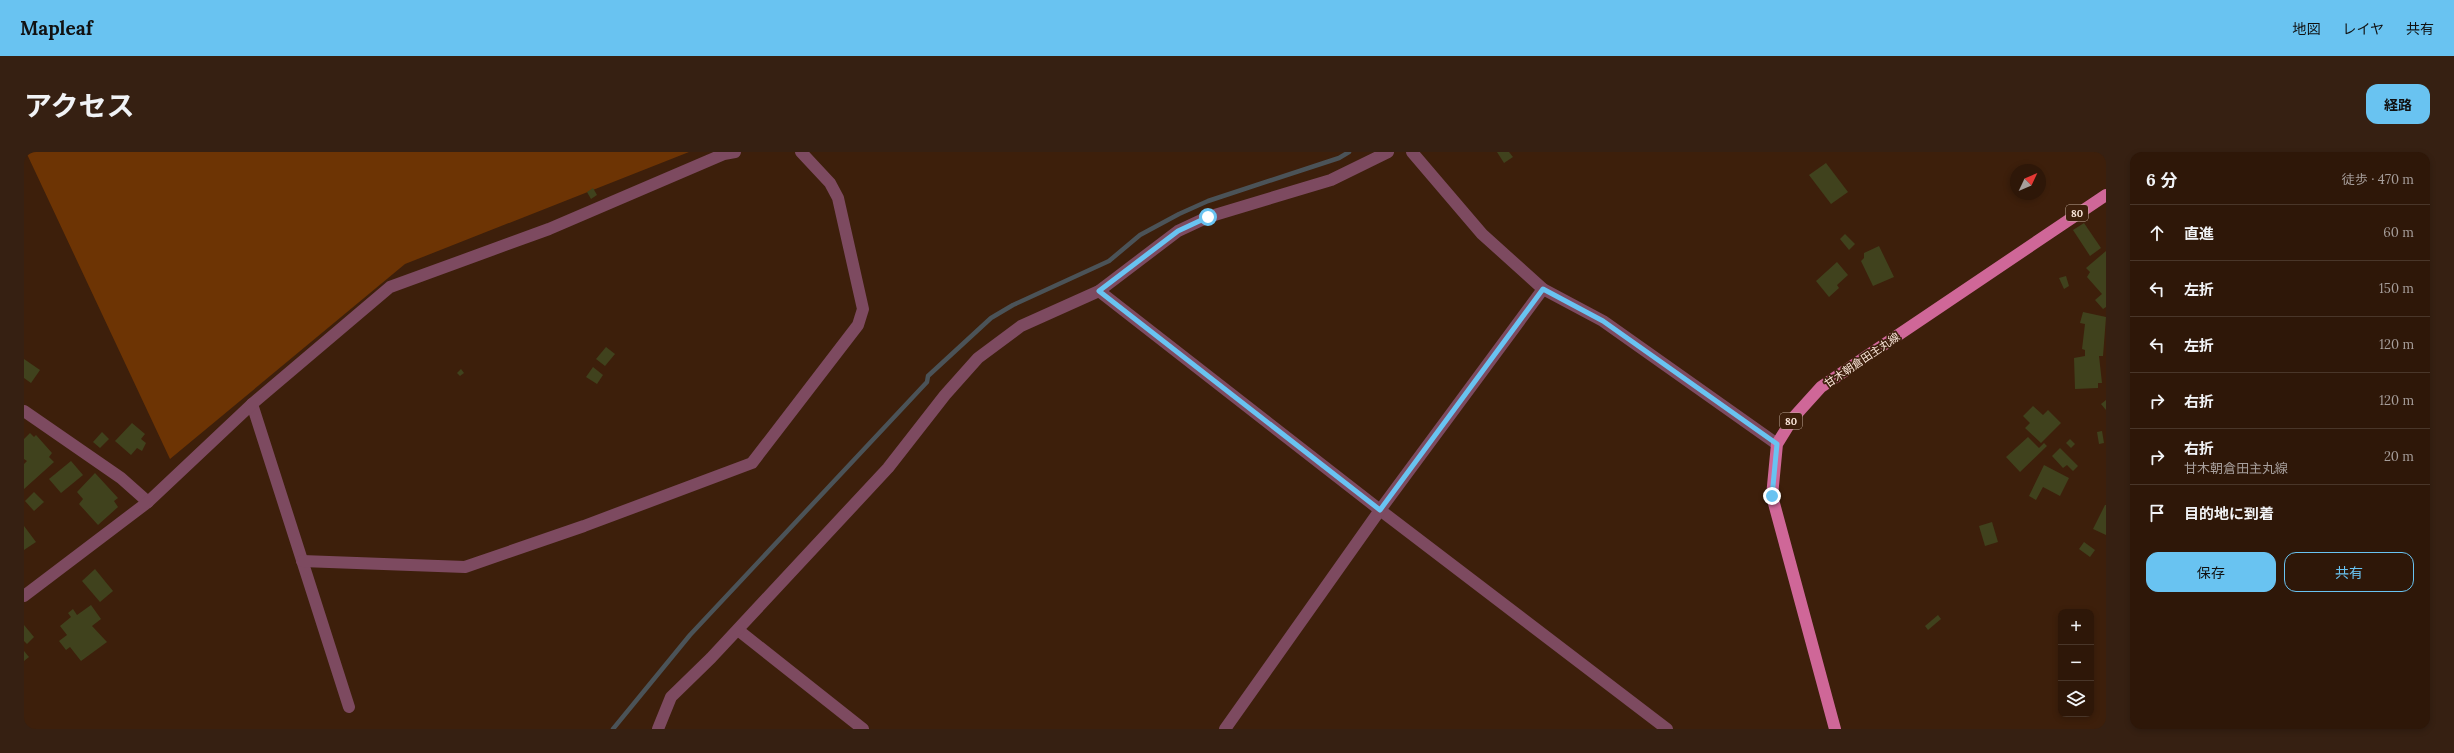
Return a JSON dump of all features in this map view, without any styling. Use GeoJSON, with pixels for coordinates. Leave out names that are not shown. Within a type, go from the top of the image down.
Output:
{"type":"FeatureCollection","features":[{"type":"Feature","properties":{"kind":"main road","name":"甘木朝倉田主丸線"},"geometry":{"type":"LineString","coordinates":[[1834,729],[1772,496],[1777,444],[1793,418],[1821,388],[2106,195]]}},
{"type":"Feature","properties":{"kind":"street"},"geometry":{"type":"LineString","coordinates":[[24,596],[148,502],[252,404],[390,287],[549,229],[649,184],[724,154],[735,152]]}},
{"type":"Feature","properties":{"kind":"street"},"geometry":{"type":"LineString","coordinates":[[302,561],[465,567],[584,526],[752,463],[858,325],[863,309],[838,198],[830,183],[801,152]]}},
{"type":"Feature","properties":{"kind":"street"},"geometry":{"type":"LineString","coordinates":[[658,729],[671,697],[738,630],[888,468],[945,395],[978,358],[1021,326],[1099,291],[1178,231],[1208,217],[1331,180],[1388,152]]}},
{"type":"Feature","properties":{"kind":"street"},"geometry":{"type":"LineString","coordinates":[[1412,152],[1482,234],[1543,289],[1603,321],[1777,444]]}},
{"type":"Feature","properties":{"kind":"street"},"geometry":{"type":"LineString","coordinates":[[1225,729],[1380,510],[1543,289]]}},
{"type":"Feature","properties":{"kind":"street"},"geometry":{"type":"LineString","coordinates":[[1099,291],[1380,510],[1667,729]]}},
{"type":"Feature","properties":{"kind":"street"},"geometry":{"type":"LineString","coordinates":[[252,404],[349,707]]}},
{"type":"Feature","properties":{"kind":"street"},"geometry":{"type":"LineString","coordinates":[[24,412],[121,478],[148,502]]}},
{"type":"Feature","properties":{"kind":"street"},"geometry":{"type":"LineString","coordinates":[[738,630],[863,729]]}},
{"type":"Feature","properties":{"kind":"shaded area"},"geometry":{"type":"Polygon","coordinates":[[[26,152],[689,152],[405,264],[170,459],[26,152]]]}},
{"type":"Feature","properties":{"kind":"building"},"geometry":{"type":"Polygon","coordinates":[[[1497,152],[1509,152],[1513,157],[1504,163],[1497,152]]]}},
{"type":"Feature","properties":{"kind":"building"},"geometry":{"type":"Polygon","coordinates":[[[1826,163],[1848,192],[1831,204],[1809,175],[1826,163]]]}},
{"type":"Feature","properties":{"kind":"building"},"geometry":{"type":"Polygon","coordinates":[[[593,188],[597,195],[591,199],[587,192],[593,188]]]}},
{"type":"Feature","properties":{"kind":"building"},"geometry":{"type":"Polygon","coordinates":[[[2084,223],[2101,248],[2090,256],[2073,230],[2084,223]]]}},
{"type":"Feature","properties":{"kind":"building"},"geometry":{"type":"Polygon","coordinates":[[[1845,234],[1855,244],[1849,250],[1840,239],[1845,234]]]}},
{"type":"Feature","properties":{"kind":"building"},"geometry":{"type":"Polygon","coordinates":[[[1879,246],[1894,277],[1873,286],[1861,261],[1864,258],[1864,253],[1879,246]]]}},
{"type":"Feature","properties":{"kind":"building"},"geometry":{"type":"Polygon","coordinates":[[[2106,251],[2106,307],[2103,309],[2095,300],[2102,294],[2087,277],[2090,272],[2086,268],[2106,251]]]}},
{"type":"Feature","properties":{"kind":"building"},"geometry":{"type":"Polygon","coordinates":[[[1837,262],[1848,275],[1837,285],[1839,288],[1829,297],[1816,281],[1837,262]]]}},
{"type":"Feature","properties":{"kind":"building"},"geometry":{"type":"Polygon","coordinates":[[[2066,276],[2069,286],[2064,289],[2059,278],[2066,276]]]}},
{"type":"Feature","properties":{"kind":"building"},"geometry":{"type":"Polygon","coordinates":[[[2083,312],[2106,317],[2103,356],[2099,356],[2102,383],[2098,383],[2098,388],[2075,389],[2074,358],[2085,356],[2085,350],[2082,349],[2085,324],[2080,323],[2083,312]]]}},
{"type":"Feature","properties":{"kind":"building"},"geometry":{"type":"Polygon","coordinates":[[[606,347],[615,354],[605,366],[596,359],[606,347]]]}},
{"type":"Feature","properties":{"kind":"building"},"geometry":{"type":"Polygon","coordinates":[[[24,359],[40,370],[31,383],[24,378],[24,359]]]}},
{"type":"Feature","properties":{"kind":"building"},"geometry":{"type":"Polygon","coordinates":[[[593,367],[603,375],[597,384],[586,377],[593,367]]]}},
{"type":"Feature","properties":{"kind":"building"},"geometry":{"type":"Polygon","coordinates":[[[461,369],[464,373],[460,376],[457,373],[461,369]]]}},
{"type":"Feature","properties":{"kind":"building"},"geometry":{"type":"Polygon","coordinates":[[[2106,400],[2106,410],[2101,404],[2106,400]]]}},
{"type":"Feature","properties":{"kind":"building"},"geometry":{"type":"Polygon","coordinates":[[[2033,406],[2043,415],[2048,410],[2061,423],[2041,443],[2025,428],[2030,423],[2023,416],[2033,406]]]}},
{"type":"Feature","properties":{"kind":"building"},"geometry":{"type":"Polygon","coordinates":[[[132,423],[145,434],[141,439],[146,443],[142,451],[137,448],[131,455],[115,441],[132,423]]]}},
{"type":"Feature","properties":{"kind":"building"},"geometry":{"type":"Polygon","coordinates":[[[2102,431],[2104,443],[2099,444],[2097,432],[2102,431]]]}},
{"type":"Feature","properties":{"kind":"building"},"geometry":{"type":"Polygon","coordinates":[[[102,432],[109,439],[100,448],[93,442],[102,432]]]}},
{"type":"Feature","properties":{"kind":"building"},"geometry":{"type":"Polygon","coordinates":[[[30,433],[34,437],[36,435],[52,453],[49,457],[54,462],[24,489],[24,464],[27,461],[24,459],[24,439],[30,433]]]}},
{"type":"Feature","properties":{"kind":"building"},"geometry":{"type":"Polygon","coordinates":[[[2028,437],[2039,448],[2044,443],[2047,446],[2020,472],[2006,457],[2028,437]]]}},
{"type":"Feature","properties":{"kind":"building"},"geometry":{"type":"Polygon","coordinates":[[[2070,439],[2075,444],[2071,448],[2066,443],[2070,439]]]}},
{"type":"Feature","properties":{"kind":"building"},"geometry":{"type":"Polygon","coordinates":[[[2060,448],[2078,466],[2073,471],[2067,465],[2063,468],[2052,456],[2060,448]]]}},
{"type":"Feature","properties":{"kind":"building"},"geometry":{"type":"Polygon","coordinates":[[[71,461],[83,475],[61,493],[49,479],[71,461]]]}},
{"type":"Feature","properties":{"kind":"building"},"geometry":{"type":"Polygon","coordinates":[[[2044,465],[2069,478],[2060,496],[2043,487],[2036,500],[2029,496],[2044,465]]]}},
{"type":"Feature","properties":{"kind":"building"},"geometry":{"type":"Polygon","coordinates":[[[95,473],[118,498],[114,501],[118,507],[98,525],[79,504],[83,499],[77,492],[95,473]]]}},
{"type":"Feature","properties":{"kind":"building"},"geometry":{"type":"Polygon","coordinates":[[[34,492],[44,502],[34,511],[25,501],[34,492]]]}},
{"type":"Feature","properties":{"kind":"building"},"geometry":{"type":"Polygon","coordinates":[[[2106,505],[2106,535],[2093,529],[2106,505]]]}},
{"type":"Feature","properties":{"kind":"building"},"geometry":{"type":"Polygon","coordinates":[[[1992,522],[1998,542],[1985,546],[1979,526],[1992,522]]]}},
{"type":"Feature","properties":{"kind":"building"},"geometry":{"type":"Polygon","coordinates":[[[24,526],[36,542],[24,550],[24,526]]]}},
{"type":"Feature","properties":{"kind":"building"},"geometry":{"type":"Polygon","coordinates":[[[2084,542],[2095,550],[2090,557],[2079,549],[2084,542]]]}},
{"type":"Feature","properties":{"kind":"building"},"geometry":{"type":"Polygon","coordinates":[[[95,569],[113,591],[100,602],[82,581],[95,569]]]}},
{"type":"Feature","properties":{"kind":"building"},"geometry":{"type":"Polygon","coordinates":[[[91,605],[101,619],[92,626],[107,642],[81,661],[70,647],[66,650],[59,641],[67,635],[60,626],[71,617],[68,613],[73,609],[77,615],[91,605]]]}},
{"type":"Feature","properties":{"kind":"building"},"geometry":{"type":"Polygon","coordinates":[[[1938,615],[1941,619],[1928,630],[1925,626],[1938,615]]]}},
{"type":"Feature","properties":{"kind":"building"},"geometry":{"type":"Polygon","coordinates":[[[24,625],[34,637],[27,644],[24,641],[24,625]]]}},
{"type":"Feature","properties":{"kind":"building"},"geometry":{"type":"Polygon","coordinates":[[[24,651],[29,657],[24,661],[24,651]]]}},
{"type":"Feature","properties":{"kind":"waterway"},"geometry":{"type":"LineString","coordinates":[[613,729],[690,635],[927,382],[928,376],[991,318],[1013,305],[1109,261],[1140,235],[1179,214],[1208,201],[1339,158],[1349,152]]}},
{"type":"Feature","properties":{"kind":"route"},"geometry":{"type":"LineString","coordinates":[[1208,217],[1178,231],[1099,291],[1380,510],[1543,289],[1603,321],[1777,444],[1772,496]]}}]}
